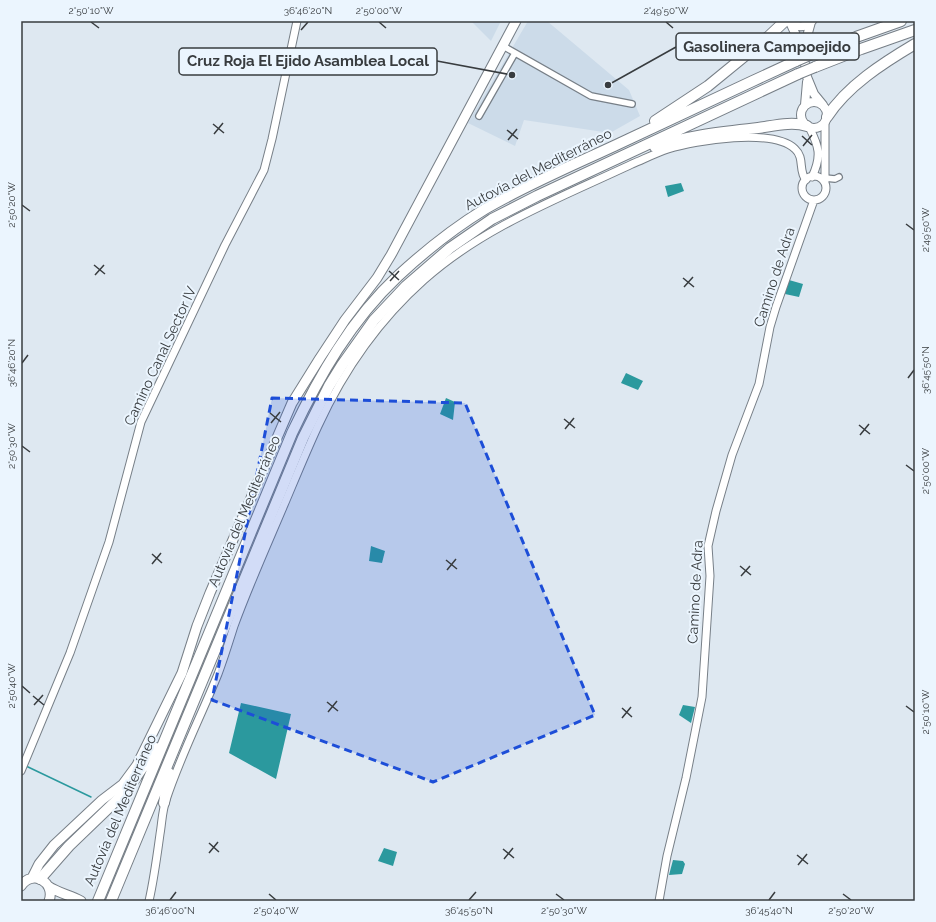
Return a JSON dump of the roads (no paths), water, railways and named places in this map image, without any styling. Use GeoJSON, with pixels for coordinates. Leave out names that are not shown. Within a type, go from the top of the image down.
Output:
{"type":"FeatureCollection","features":[{"type":"Feature","properties":{"kind":"highway"},"geometry":{"type":"LineString","coordinates":[[579,163],[658,119],[708,86],[788,21]]}},
{"type":"Feature","properties":{"kind":"highway","name":"Autovía del Mediterráneo"},"geometry":{"type":"LineString","coordinates":[[98,901],[292,433],[318,380],[349,332],[365,312],[398,277],[442,238],[486,208],[796,61],[807,53],[901,21]]}},
{"type":"Feature","properties":{"kind":"highway","name":"Autovía del Mediterráneo"},"geometry":{"type":"LineString","coordinates":[[111,901],[303,438],[329,386],[374,320],[406,286],[450,248],[492,219],[584,174],[803,76],[815,67],[860,48],[915,30]]}},
{"type":"Feature","properties":{"kind":"highway"},"geometry":{"type":"LineString","coordinates":[[826,120],[834,105],[846,93],[874,71],[915,44]]}},
{"type":"Feature","properties":{"kind":"highway"},"geometry":{"type":"LineString","coordinates":[[584,174],[684,138],[790,124],[808,126]]}},
{"type":"Feature","properties":{"kind":"highway"},"geometry":{"type":"LineString","coordinates":[[36,878],[108,810],[132,784],[158,744],[177,710]]}},
{"type":"Feature","properties":{"kind":"highway"},"geometry":{"type":"LineString","coordinates":[[164,803],[167,783],[180,736]]}},
{"type":"Feature","properties":{"kind":"main road"},"geometry":{"type":"LineString","coordinates":[[36,878],[39,864],[54,845],[102,800],[122,784],[137,765],[182,674],[197,626],[210,593],[292,403],[345,320],[377,278],[516,21]]}},
{"type":"Feature","properties":{"kind":"main road"},"geometry":{"type":"LineString","coordinates":[[788,21],[807,53]]}},
{"type":"Feature","properties":{"kind":"main road"},"geometry":{"type":"LineString","coordinates":[[788,21],[798,26],[803,26],[811,21]]}},
{"type":"Feature","properties":{"kind":"main road"},"geometry":{"type":"LineString","coordinates":[[803,76],[825,109],[826,120],[816,128],[808,126],[802,120],[801,116],[801,112],[805,105],[803,76],[811,21]]}},
{"type":"Feature","properties":{"kind":"main road"},"geometry":{"type":"LineString","coordinates":[[805,105],[816,102],[823,105]]}},
{"type":"Feature","properties":{"kind":"main road"},"geometry":{"type":"LineString","coordinates":[[21,886],[27,880],[36,878],[54,890],[81,901]]}},
{"type":"Feature","properties":{"kind":"main road"},"geometry":{"type":"LineString","coordinates":[[48,886],[50,895],[49,901]]}},
{"type":"Feature","properties":{"kind":"main road"},"geometry":{"type":"LineString","coordinates":[[49,901],[55,896],[65,894]]}},
{"type":"Feature","properties":{"kind":"street","name":"Camino Canal Sector IV"},"geometry":{"type":"LineString","coordinates":[[21,771],[70,653],[109,542],[141,422],[225,246],[264,170],[297,21]]}},
{"type":"Feature","properties":{"kind":"street"},"geometry":{"type":"LineString","coordinates":[[503,46],[591,96],[632,104]]}},
{"type":"Feature","properties":{"kind":"street"},"geometry":{"type":"LineString","coordinates":[[479,116],[515,53]]}},
{"type":"Feature","properties":{"kind":"street"},"geometry":{"type":"LineString","coordinates":[[808,126],[817,145],[817,167],[802,187],[806,198],[814,200],[820,199],[825,194],[826,120]]}},
{"type":"Feature","properties":{"kind":"street"},"geometry":{"type":"LineString","coordinates":[[149,901],[154,881],[164,803],[219,673],[235,624],[256,571],[318,425],[336,391],[354,361],[375,332],[399,305],[424,280],[454,256],[485,236],[527,213],[668,149],[697,142],[762,137],[780,140],[787,143],[799,153],[802,174],[809,178],[819,177],[825,180],[839,177]]}},
{"type":"Feature","properties":{"kind":"street","name":"Camino de Adra"},"geometry":{"type":"LineString","coordinates":[[659,901],[667,856],[686,778],[702,697],[710,576],[708,546],[732,455],[759,384],[770,327],[814,200]]}},
{"type":"Feature","properties":{"kind":"water"},"geometry":{"type":"Polygon","coordinates":[[[681,183],[684,191],[668,197],[665,186],[681,183]]]}},
{"type":"Feature","properties":{"kind":"water"},"geometry":{"type":"Polygon","coordinates":[[[789,280],[803,284],[799,297],[785,294],[789,280]]]}},
{"type":"Feature","properties":{"kind":"water"},"geometry":{"type":"Polygon","coordinates":[[[626,373],[643,381],[638,390],[621,383],[626,373]]]}},
{"type":"Feature","properties":{"kind":"water"},"geometry":{"type":"Polygon","coordinates":[[[446,398],[455,402],[453,420],[440,414],[446,398]]]}},
{"type":"Feature","properties":{"kind":"water"},"geometry":{"type":"Polygon","coordinates":[[[371,546],[385,551],[382,563],[369,561],[371,546]]]}},
{"type":"Feature","properties":{"kind":"water"},"geometry":{"type":"Polygon","coordinates":[[[241,703],[291,714],[276,779],[229,753],[241,703]]]}},
{"type":"Feature","properties":{"kind":"water"},"geometry":{"type":"Polygon","coordinates":[[[683,705],[695,707],[691,723],[679,715],[683,705]]]}},
{"type":"Feature","properties":{"kind":"water"},"geometry":{"type":"Polygon","coordinates":[[[384,848],[397,852],[393,866],[378,861],[384,848]]]}},
{"type":"Feature","properties":{"kind":"water"},"geometry":{"type":"Polygon","coordinates":[[[673,860],[683,861],[685,864],[682,874],[669,875],[673,860]]]}},
{"type":"Feature","properties":{"kind":"waterway"},"geometry":{"type":"LineString","coordinates":[[26,766],[91,797]]}},
{"type":"Feature","properties":{"kind":"place","name":"Cruz Roja El Ejido Asamblea Local"},"geometry":{"type":"Point","coordinates":[512,75]}},
{"type":"Feature","properties":{"kind":"place","name":"Gasolinera Campoejido"},"geometry":{"type":"Point","coordinates":[608,85]}}]}
